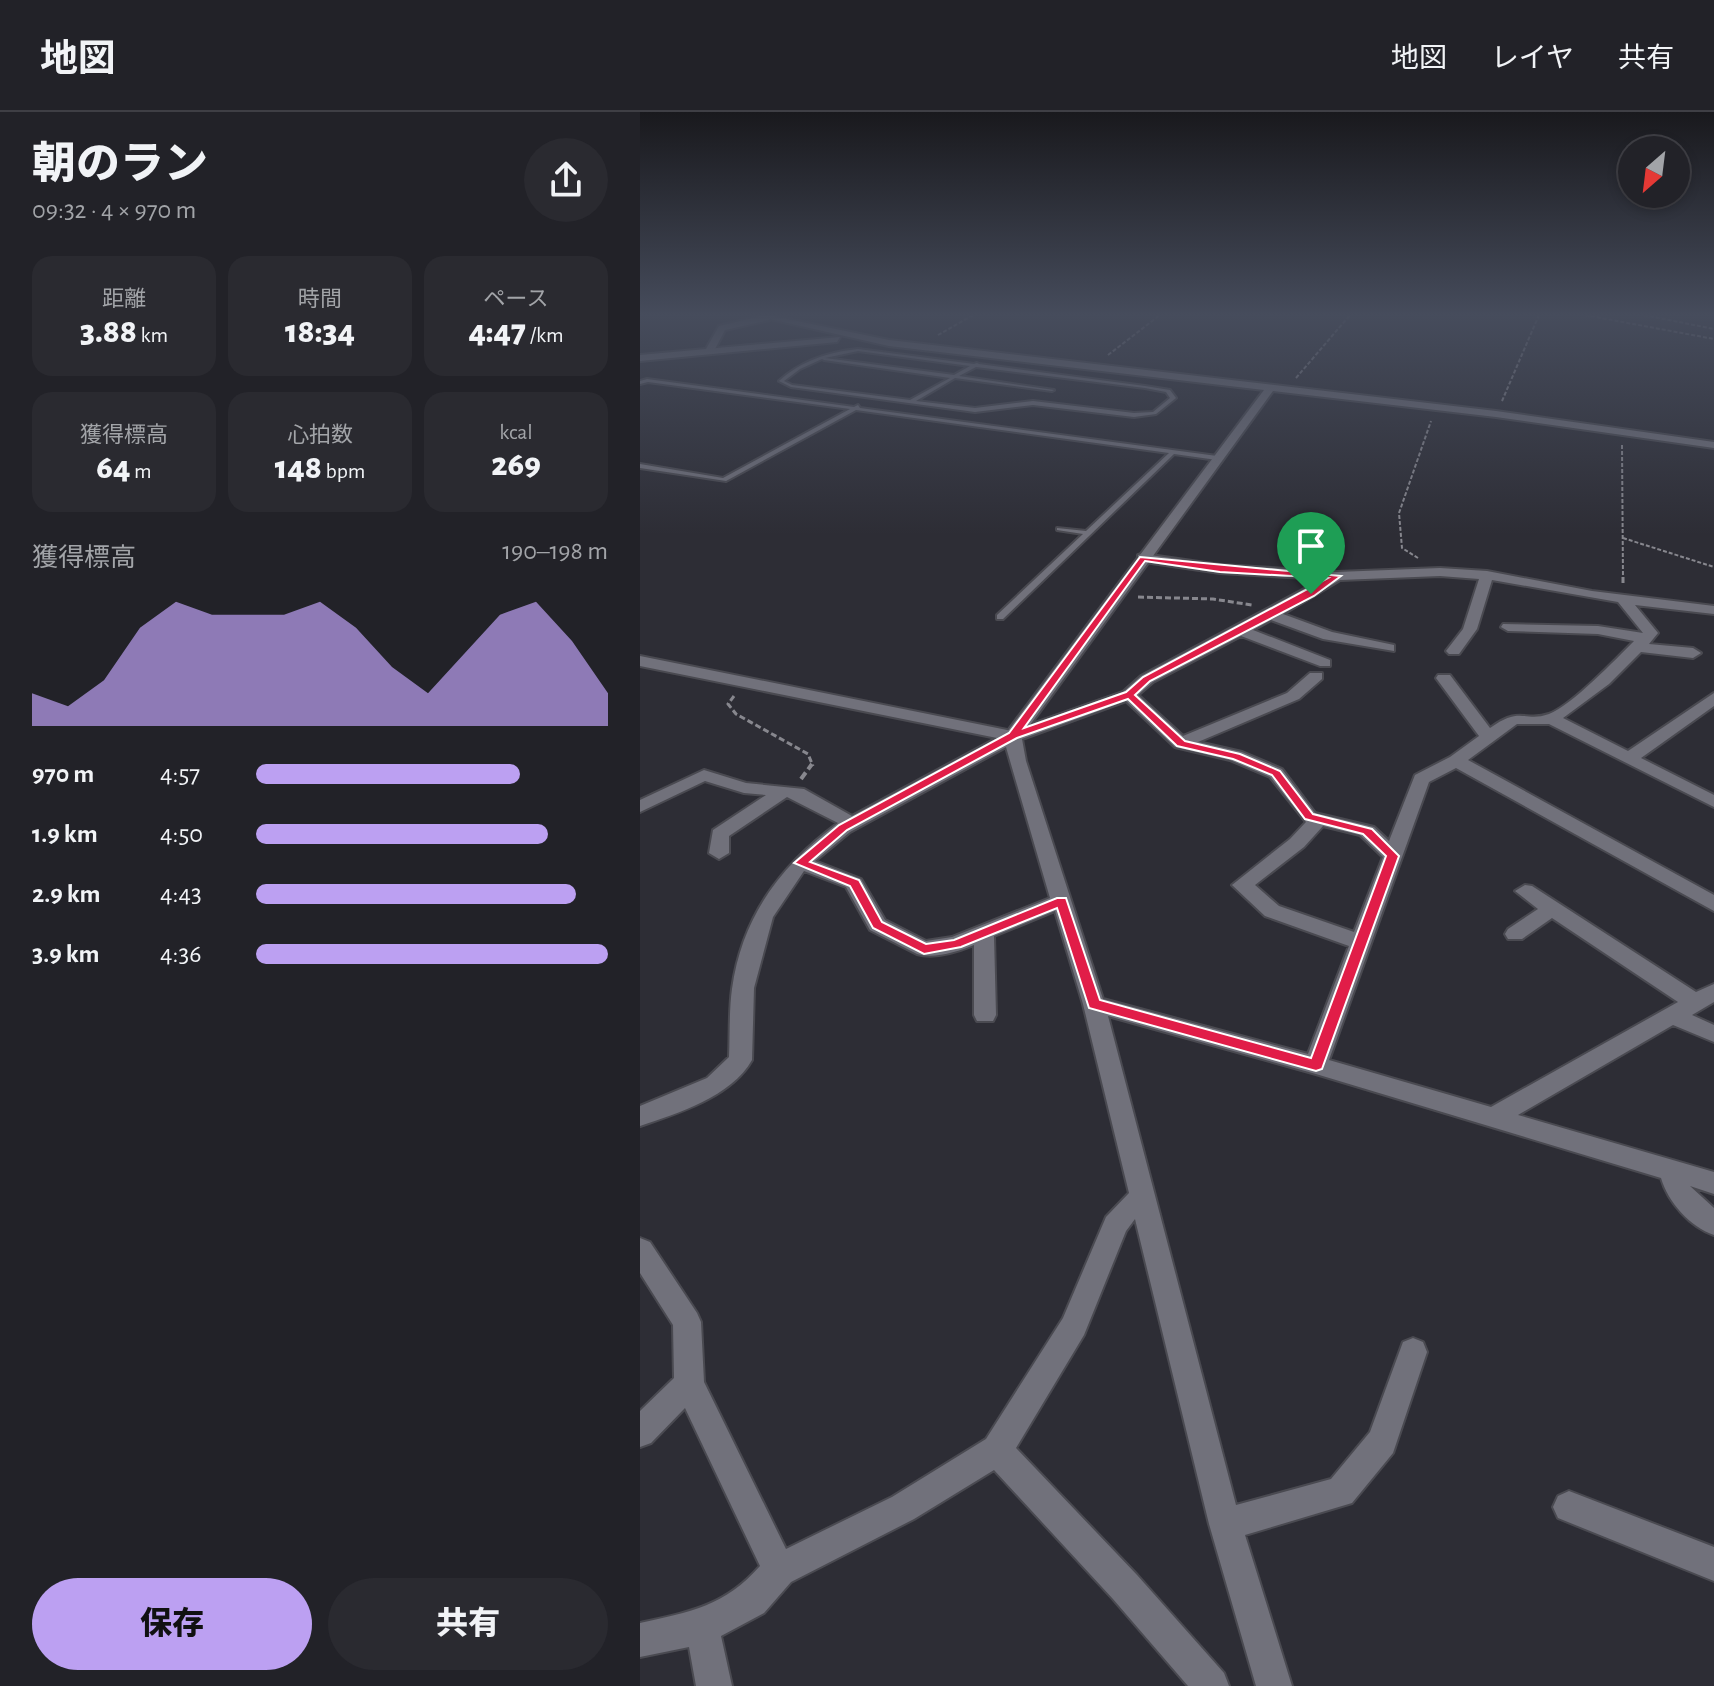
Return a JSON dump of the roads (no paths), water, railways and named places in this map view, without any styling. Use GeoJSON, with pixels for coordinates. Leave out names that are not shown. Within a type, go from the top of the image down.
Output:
{"type":"FeatureCollection","features":[{"type":"Feature","properties":{"kind":"street"},"geometry":{"type":"LineString","coordinates":[[1270,388],[1013,736],[1017,761],[1094,1004],[1225,1524],[1274,1686]]}},
{"type":"Feature","properties":{"kind":"street"},"geometry":{"type":"LineString","coordinates":[[1283,388],[1496,414],[1714,445]]}},
{"type":"Feature","properties":{"kind":"street"},"geometry":{"type":"LineString","coordinates":[[1143,558],[1220,569],[1337,576],[1440,572],[1487,575],[1623,599],[1714,610]]}},
{"type":"Feature","properties":{"kind":"street"},"geometry":{"type":"LineString","coordinates":[[1454,651],[1470,629],[1487,575]]}},
{"type":"Feature","properties":{"kind":"street"},"geometry":{"type":"LineString","coordinates":[[640,1116],[715,1085],[740,1060],[743,988],[763,917],[801,863],[853,822],[1013,736],[1129,695],[1147,679],[1271,612],[1311,594],[1337,576]]}},
{"type":"Feature","properties":{"kind":"street"},"geometry":{"type":"LineString","coordinates":[[1552,719],[1603,681],[1651,633],[1623,599]]}},
{"type":"Feature","properties":{"kind":"street"},"geometry":{"type":"LineString","coordinates":[[1271,612],[1328,636],[1389,648]]}},
{"type":"Feature","properties":{"kind":"street"},"geometry":{"type":"LineString","coordinates":[[1508,627],[1577,632],[1598,630],[1641,643],[1693,653]]}},
{"type":"Feature","properties":{"kind":"street"},"geometry":{"type":"LineString","coordinates":[[1181,743],[1293,696],[1320,670],[1239,630]]}},
{"type":"Feature","properties":{"kind":"street"},"geometry":{"type":"LineString","coordinates":[[644,664],[1013,736]]}},
{"type":"Feature","properties":{"kind":"street"},"geometry":{"type":"LineString","coordinates":[[1444,678],[1489,737]]}},
{"type":"Feature","properties":{"kind":"street"},"geometry":{"type":"LineString","coordinates":[[1129,695],[1181,743],[1236,756],[1276,773],[1309,817],[1367,831],[1393,856]]}},
{"type":"Feature","properties":{"kind":"street"},"geometry":{"type":"LineString","coordinates":[[1629,759],[1714,698]]}},
{"type":"Feature","properties":{"kind":"street"},"geometry":{"type":"LineString","coordinates":[[1316,1065],[1421,779],[1456,761],[1513,719],[1552,719],[1714,802]]}},
{"type":"Feature","properties":{"kind":"street"},"geometry":{"type":"LineString","coordinates":[[1456,761],[1714,904]]}},
{"type":"Feature","properties":{"kind":"street"},"geometry":{"type":"LineString","coordinates":[[640,807],[704,775],[744,788],[787,790],[839,818],[853,822]]}},
{"type":"Feature","properties":{"kind":"street"},"geometry":{"type":"LineString","coordinates":[[719,853],[720,834],[768,799],[787,790]]}},
{"type":"Feature","properties":{"kind":"street"},"geometry":{"type":"LineString","coordinates":[[1319,819],[1297,843],[1235,886],[1272,911],[1361,942]]}},
{"type":"Feature","properties":{"kind":"street"},"geometry":{"type":"LineString","coordinates":[[801,863],[854,883],[877,925],[924,949],[956,944],[1061,901]]}},
{"type":"Feature","properties":{"kind":"street"},"geometry":{"type":"LineString","coordinates":[[1493,1118],[1705,997],[1525,891]]}},
{"type":"Feature","properties":{"kind":"street"},"geometry":{"type":"LineString","coordinates":[[1515,934],[1552,909]]}},
{"type":"Feature","properties":{"kind":"street"},"geometry":{"type":"LineString","coordinates":[[984,933],[985,1015]]}},
{"type":"Feature","properties":{"kind":"street"},"geometry":{"type":"LineString","coordinates":[[1094,1004],[1316,1065],[1714,1183]]}},
{"type":"Feature","properties":{"kind":"street"},"geometry":{"type":"LineString","coordinates":[[1673,1016],[1714,1034]]}},
{"type":"Feature","properties":{"kind":"street"},"geometry":{"type":"LineString","coordinates":[[1672,1170],[1678,1192],[1714,1224]]}},
{"type":"Feature","properties":{"kind":"street"},"geometry":{"type":"LineString","coordinates":[[640,1640],[702,1627],[752,1601],[779,1570],[903,1508],[997,1450],[1074,1326],[1115,1225],[1130,1206],[1145,1197]]}},
{"type":"Feature","properties":{"kind":"street"},"geometry":{"type":"LineString","coordinates":[[640,1250],[687,1322],[689,1384],[779,1570]]}},
{"type":"Feature","properties":{"kind":"street"},"geometry":{"type":"LineString","coordinates":[[1225,1524],[1341,1492],[1382,1442],[1413,1352]]}},
{"type":"Feature","properties":{"kind":"street"},"geometry":{"type":"LineString","coordinates":[[640,1432],[689,1384]]}},
{"type":"Feature","properties":{"kind":"street"},"geometry":{"type":"LineString","coordinates":[[997,1450],[1125,1587],[1211,1686]]}},
{"type":"Feature","properties":{"kind":"street"},"geometry":{"type":"LineString","coordinates":[[1569,1507],[1714,1564]]}},
{"type":"Feature","properties":{"kind":"street"},"geometry":{"type":"LineString","coordinates":[[702,1627],[714,1686]]}},
{"type":"Feature","properties":{"kind":"lane"},"geometry":{"type":"LineString","coordinates":[[713,388],[1217,458]]}},
{"type":"Feature","properties":{"kind":"lane"},"geometry":{"type":"LineString","coordinates":[[809,388],[975,410],[1033,403],[1134,415],[1154,413],[1173,398],[1168,391],[1151,388]]}},
{"type":"Feature","properties":{"kind":"lane"},"geometry":{"type":"LineString","coordinates":[[910,402],[934,388]]}},
{"type":"Feature","properties":{"kind":"lane"},"geometry":{"type":"LineString","coordinates":[[1041,388],[1052,390]]}},
{"type":"Feature","properties":{"kind":"lane"},"geometry":{"type":"LineString","coordinates":[[1033,403],[1052,390]]}},
{"type":"Feature","properties":{"kind":"lane"},"geometry":{"type":"LineString","coordinates":[[640,466],[724,480],[858,407]]}},
{"type":"Feature","properties":{"kind":"lane"},"geometry":{"type":"LineString","coordinates":[[1000,617],[1172,453]]}},
{"type":"Feature","properties":{"kind":"lane"},"geometry":{"type":"LineString","coordinates":[[1059,529],[1086,533]]}}]}
